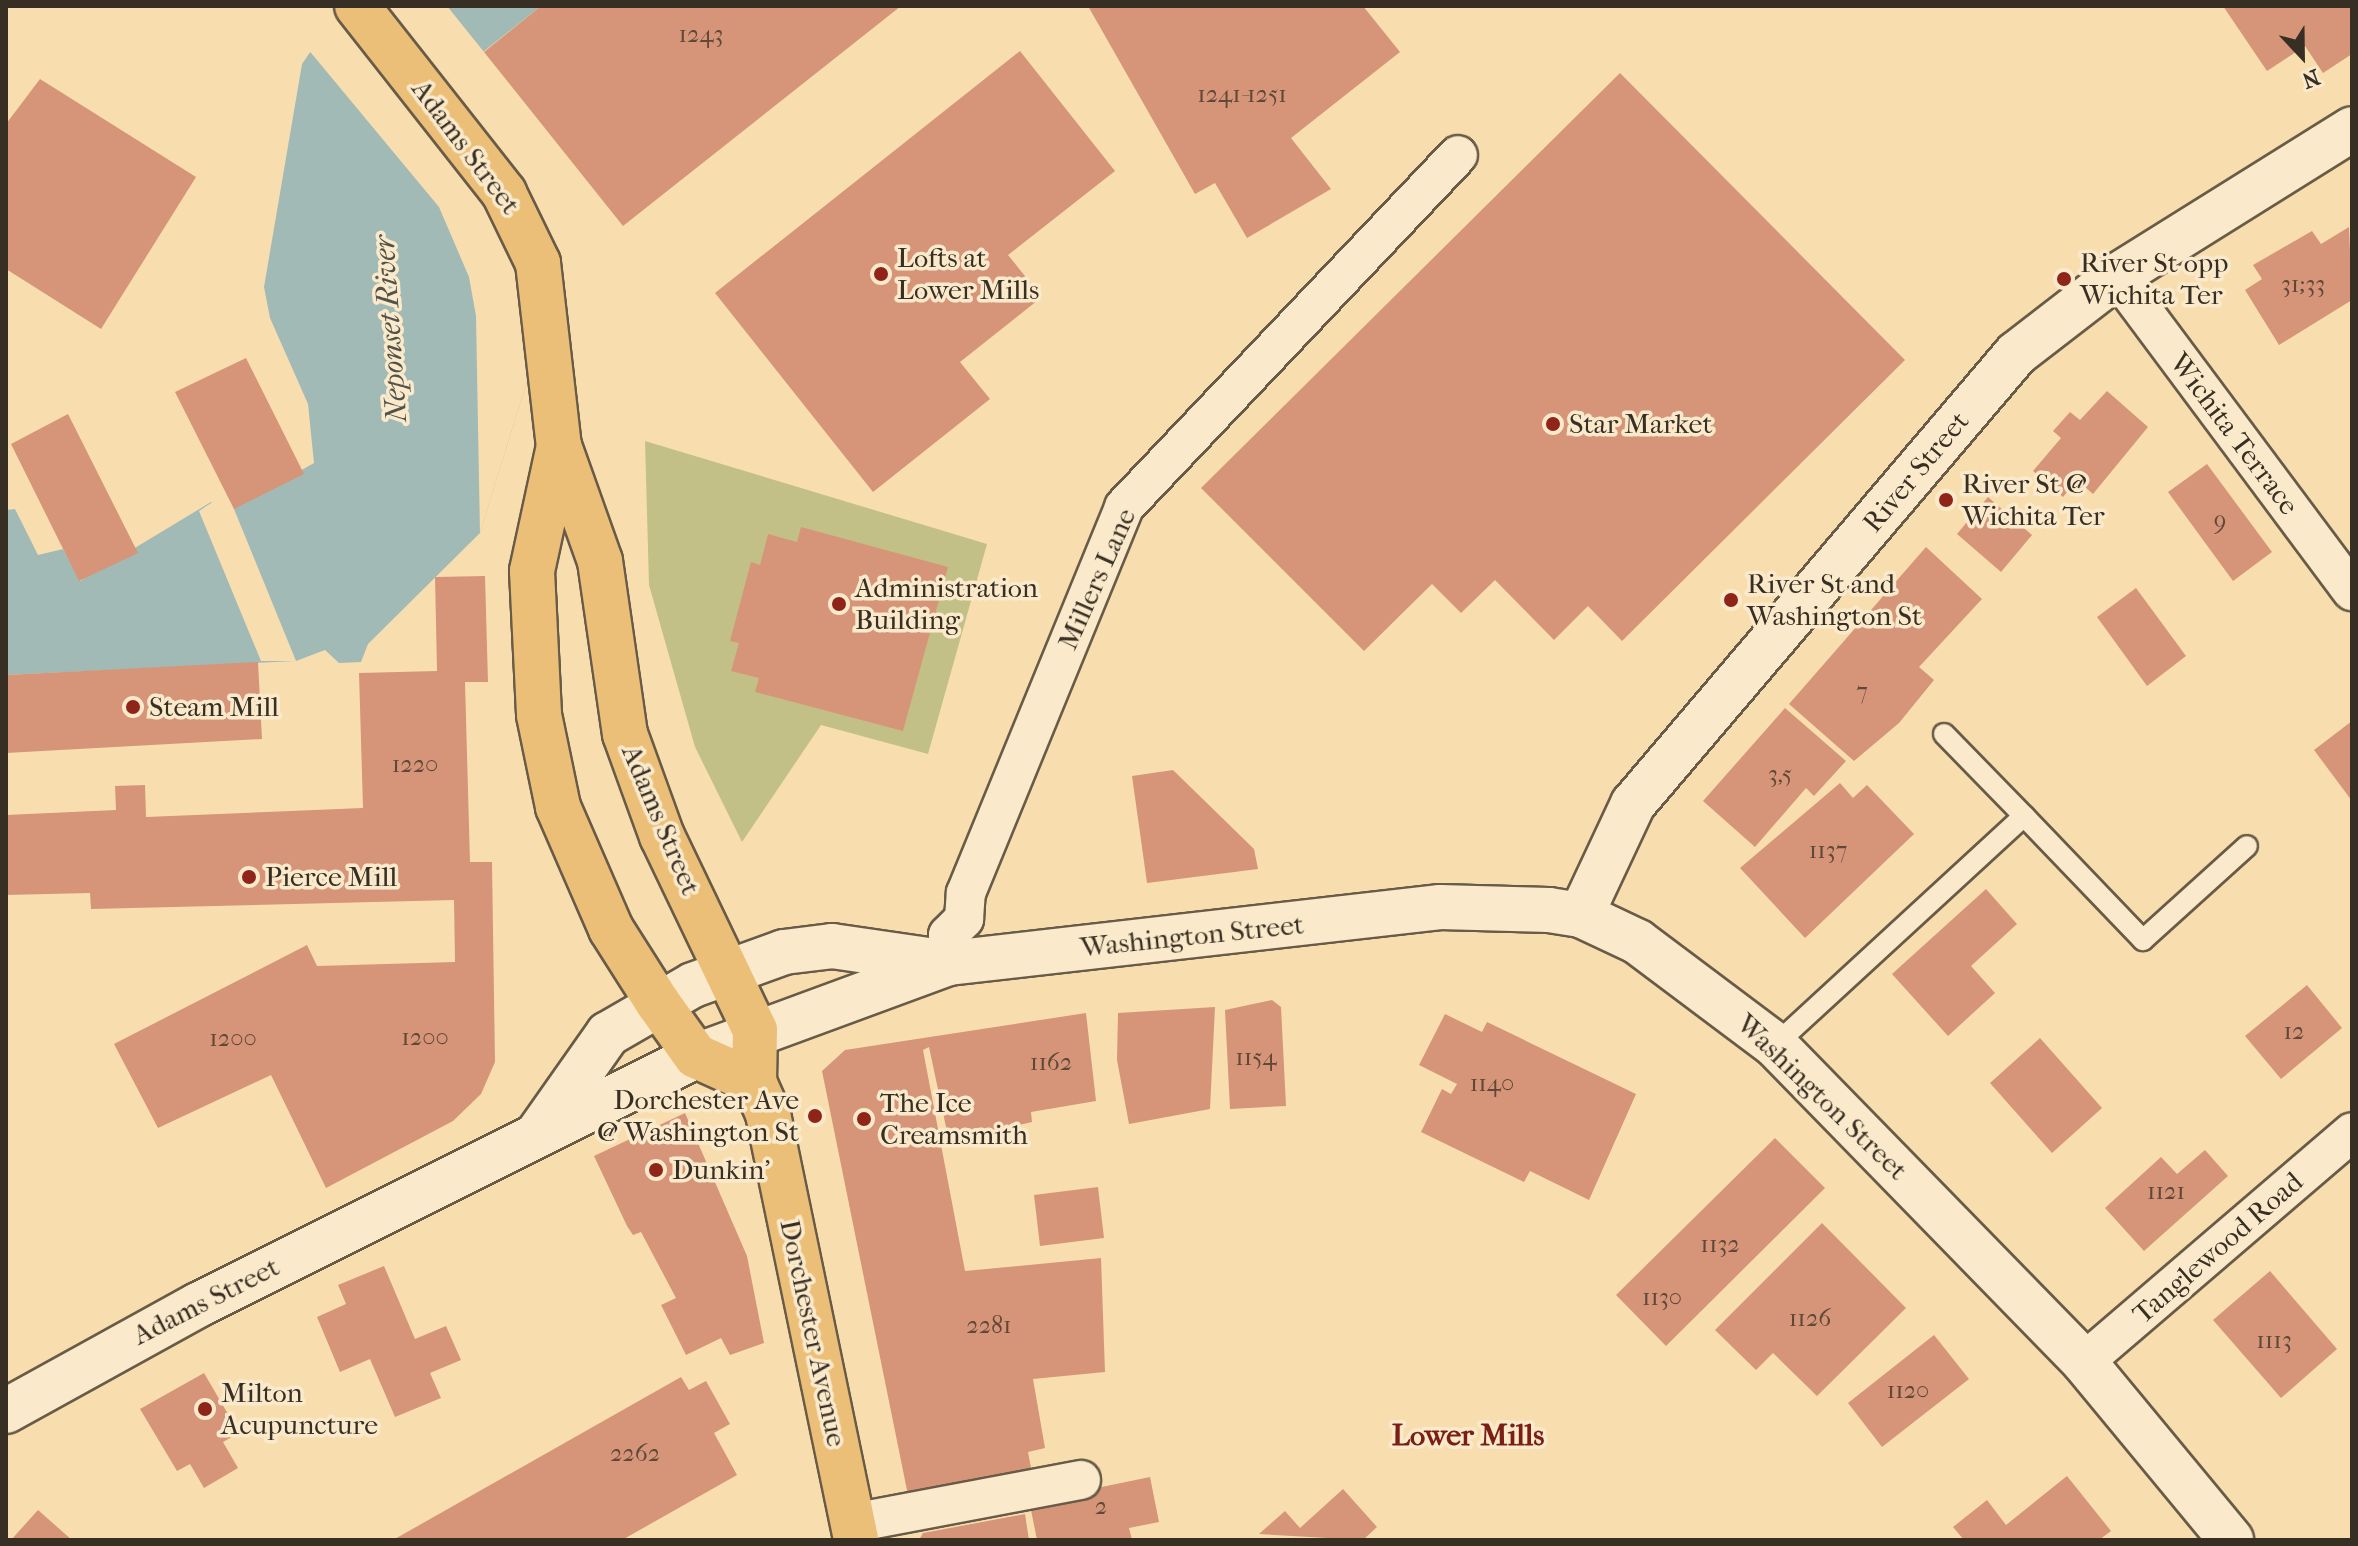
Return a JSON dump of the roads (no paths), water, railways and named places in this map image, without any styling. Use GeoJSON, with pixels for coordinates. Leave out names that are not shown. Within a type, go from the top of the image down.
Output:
{"type":"FeatureCollection","features":[{"type":"Feature","properties":{"kind":"main road","name":"Adams Street"},"geometry":{"type":"LineString","coordinates":[[6,1411],[62,1376],[539,1132],[755,1030],[635,768],[616,695],[600,561],[559,446],[548,312],[515,209],[357,6]]}},
{"type":"Feature","properties":{"kind":"main road","name":"River Street"},"geometry":{"type":"LineString","coordinates":[[1581,915],[1608,844],[1648,785],[2016,354],[2117,276],[2352,129]]}},
{"type":"Feature","properties":{"kind":"main road","name":"Adams Street"},"geometry":{"type":"LineString","coordinates":[[559,446],[532,571],[542,743],[584,872],[658,1003],[696,1056]]}},
{"type":"Feature","properties":{"kind":"main road","name":"Washington Street"},"geometry":{"type":"LineString","coordinates":[[755,1030],[949,963],[1440,907],[1581,915],[1651,950],[1775,1045],[2084,1362],[2231,1540]]}},
{"type":"Feature","properties":{"kind":"main road","name":"Washington Street"},"geometry":{"type":"LineString","coordinates":[[658,1003],[729,970],[832,946],[949,963]]}},
{"type":"Feature","properties":{"kind":"main road"},"geometry":{"type":"LineString","coordinates":[[539,1132],[585,1058],[658,1003]]}},
{"type":"Feature","properties":{"kind":"main road","name":"Dorchester Avenue"},"geometry":{"type":"LineString","coordinates":[[755,1030],[754,1082],[768,1114],[854,1532]]}},
{"type":"Feature","properties":{"kind":"main road"},"geometry":{"type":"LineString","coordinates":[[696,1056],[754,1082]]}},
{"type":"Feature","properties":{"kind":"street","name":"Millers Lane"},"geometry":{"type":"LineString","coordinates":[[949,963],[948,935],[964,919],[966,893],[1124,507],[1458,155]]}},
{"type":"Feature","properties":{"kind":"street","name":"Wichita Terrace"},"geometry":{"type":"LineString","coordinates":[[2117,276],[2352,591]]}},
{"type":"Feature","properties":{"kind":"street","name":"Tanglewood Road"},"geometry":{"type":"LineString","coordinates":[[2084,1362],[2352,1132]]}},
{"type":"Feature","properties":{"kind":"street"},"geometry":{"type":"LineString","coordinates":[[854,1532],[1081,1480]]}},
{"type":"Feature","properties":{"kind":"lane"},"geometry":{"type":"LineString","coordinates":[[1944,734],[2143,940],[2247,846]]}},
{"type":"Feature","properties":{"kind":"lane"},"geometry":{"type":"LineString","coordinates":[[1775,1045],[2024,816]]}},
{"type":"Feature","properties":{"kind":"water","name":"Neponset River"},"geometry":{"type":"Polygon","coordinates":[[[342,6],[541,6],[430,94],[553,297],[480,533],[368,644],[361,662],[339,663],[325,650],[296,661],[6,675],[6,510],[15,509],[38,555],[63,549],[80,581],[211,502],[234,508],[314,463],[308,404],[270,318],[264,287],[302,64],[342,6]]]}},
{"type":"Feature","properties":{"kind":"place","name":"Lofts at Lower Mills"},"geometry":{"type":"Point","coordinates":[881,274]}},
{"type":"Feature","properties":{"kind":"place","name":"River St opp Wichita Ter"},"geometry":{"type":"Point","coordinates":[2064,279]}},
{"type":"Feature","properties":{"kind":"place","name":"Star Market"},"geometry":{"type":"Point","coordinates":[1553,424]}},
{"type":"Feature","properties":{"kind":"place","name":"River St @ Wichita Ter"},"geometry":{"type":"Point","coordinates":[1946,500]}},
{"type":"Feature","properties":{"kind":"place","name":"River St and Washington St"},"geometry":{"type":"Point","coordinates":[1731,600]}},
{"type":"Feature","properties":{"kind":"place","name":"Administration Building"},"geometry":{"type":"Point","coordinates":[839,604]}},
{"type":"Feature","properties":{"kind":"place","name":"Steam Mill"},"geometry":{"type":"Point","coordinates":[133,707]}},
{"type":"Feature","properties":{"kind":"place","name":"Pierce Mill"},"geometry":{"type":"Point","coordinates":[249,877]}},
{"type":"Feature","properties":{"kind":"place","name":"Dorchester Ave @ Washington St"},"geometry":{"type":"Point","coordinates":[815,1116]}},
{"type":"Feature","properties":{"kind":"place","name":"The Ice Creamsmith"},"geometry":{"type":"Point","coordinates":[864,1119]}},
{"type":"Feature","properties":{"kind":"place","name":"Dunkin'"},"geometry":{"type":"Point","coordinates":[656,1170]}},
{"type":"Feature","properties":{"kind":"place","name":"Milton Acupuncture"},"geometry":{"type":"Point","coordinates":[205,1409]}},
{"type":"Feature","properties":{"kind":"district","name":"Lower Mills"},"geometry":{"type":"Point","coordinates":[1468,1436]}}]}
